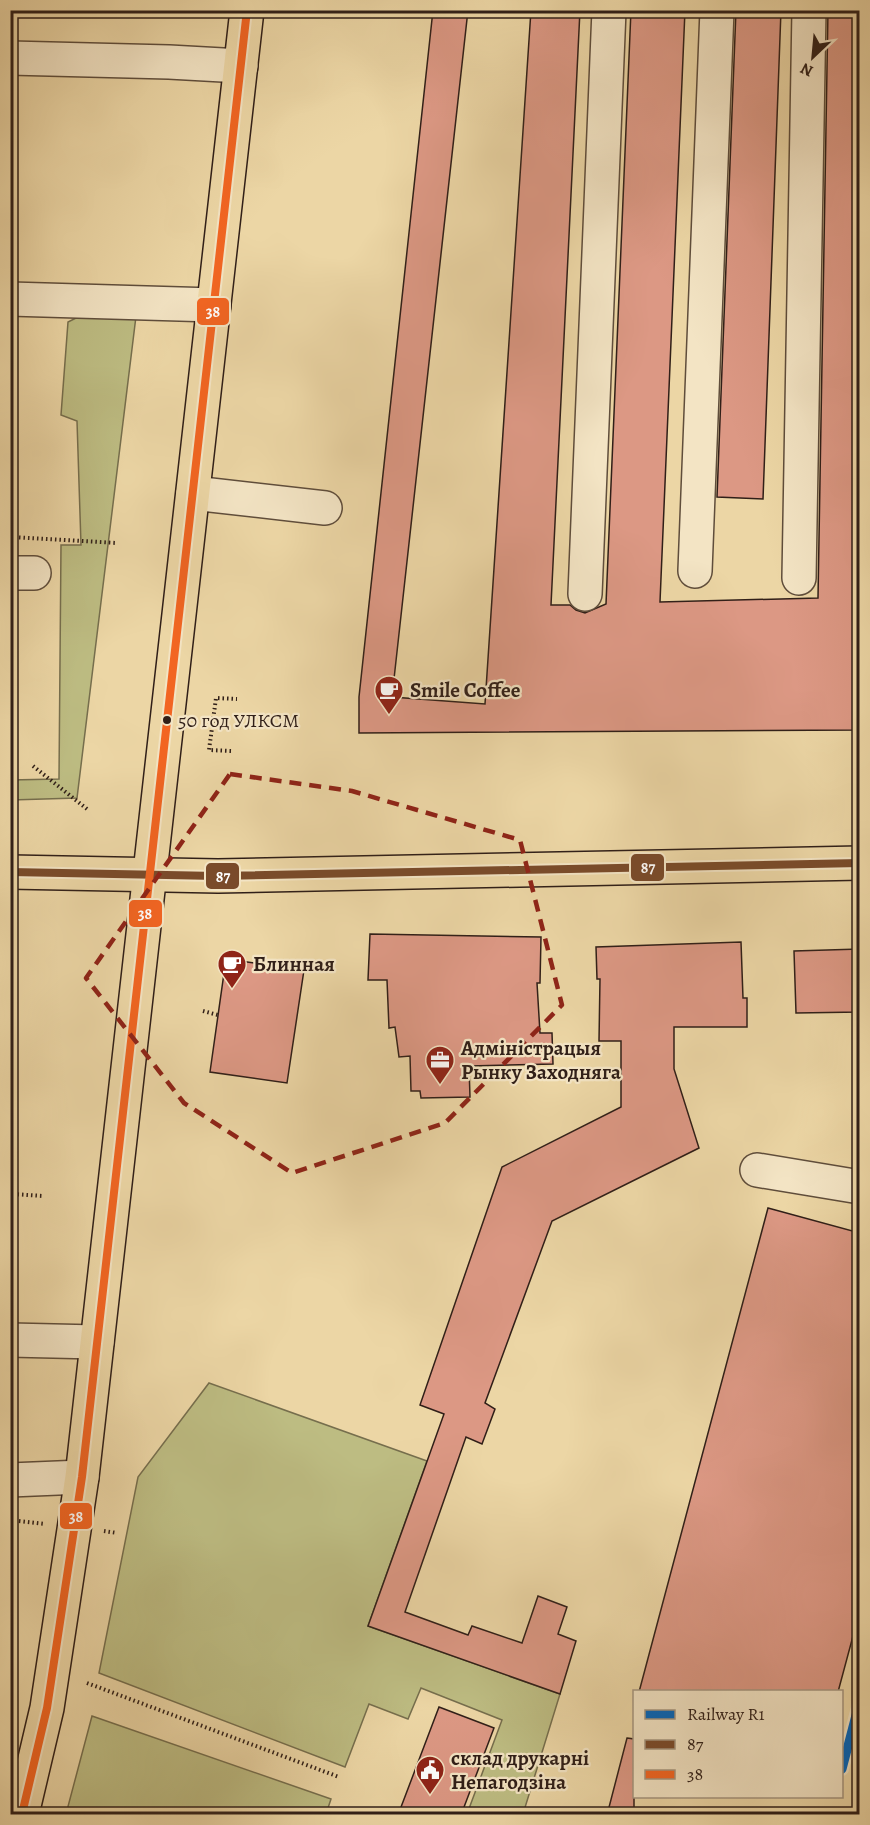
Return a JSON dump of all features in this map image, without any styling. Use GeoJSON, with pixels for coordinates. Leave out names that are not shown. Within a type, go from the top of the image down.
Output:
{"type":"FeatureCollection","features":[{"type":"Feature","properties":{"kind":"main road"},"geometry":{"type":"LineString","coordinates":[[22,1815],[47,1708],[82,1477],[247,10]]}},
{"type":"Feature","properties":{"kind":"main road"},"geometry":{"type":"LineString","coordinates":[[10,872],[218,876],[860,863]]}},
{"type":"Feature","properties":{"kind":"lane"},"geometry":{"type":"LineString","coordinates":[[585,594],[609,10]]}},
{"type":"Feature","properties":{"kind":"lane"},"geometry":{"type":"LineString","coordinates":[[695,571],[717,10]]}},
{"type":"Feature","properties":{"kind":"lane"},"geometry":{"type":"LineString","coordinates":[[799,578],[809,10]]}},
{"type":"Feature","properties":{"kind":"lane"},"geometry":{"type":"LineString","coordinates":[[10,58],[241,66]]}},
{"type":"Feature","properties":{"kind":"lane"},"geometry":{"type":"LineString","coordinates":[[10,298],[214,305]]}},
{"type":"Feature","properties":{"kind":"lane"},"geometry":{"type":"LineString","coordinates":[[193,494],[325,508]]}},
{"type":"Feature","properties":{"kind":"lane"},"geometry":{"type":"LineString","coordinates":[[757,1170],[860,1187]]}},
{"type":"Feature","properties":{"kind":"lane"},"geometry":{"type":"LineString","coordinates":[[10,1340],[97,1342]]}},
{"type":"Feature","properties":{"kind":"lane"},"geometry":{"type":"LineString","coordinates":[[10,1480],[82,1477]]}},
{"type":"Feature","properties":{"kind":"path"},"geometry":{"type":"LineString","coordinates":[[10,537],[117,543]]}},
{"type":"Feature","properties":{"kind":"path"},"geometry":{"type":"LineString","coordinates":[[231,751],[208,750],[216,698],[237,699]]}},
{"type":"Feature","properties":{"kind":"path"},"geometry":{"type":"LineString","coordinates":[[33,766],[87,809]]}},
{"type":"Feature","properties":{"kind":"path"},"geometry":{"type":"LineString","coordinates":[[203,1011],[219,1015]]}},
{"type":"Feature","properties":{"kind":"path"},"geometry":{"type":"LineString","coordinates":[[13,1194],[43,1196]]}},
{"type":"Feature","properties":{"kind":"path"},"geometry":{"type":"LineString","coordinates":[[87,1683],[339,1777]]}},
{"type":"Feature","properties":{"kind":"highlighted area"},"geometry":{"type":"Polygon","coordinates":[[[230,774],[352,791],[520,840],[562,1005],[445,1123],[292,1173],[184,1103],[86,978],[230,774]]]}},
{"type":"Feature","properties":{"kind":"shaded area"},"geometry":{"type":"Polygon","coordinates":[[[98,307],[137,308],[77,798],[11,800],[10,780],[59,779],[61,545],[81,545],[77,421],[61,415],[68,322],[98,307]]]}},
{"type":"Feature","properties":{"kind":"shaded area"},"geometry":{"type":"Polygon","coordinates":[[[209,1383],[427,1461],[368,1626],[560,1694],[523,1814],[467,1814],[502,1720],[421,1688],[408,1719],[369,1704],[345,1767],[99,1673],[138,1477],[209,1383]]]}},
{"type":"Feature","properties":{"kind":"shaded area"},"geometry":{"type":"Polygon","coordinates":[[[92,1716],[331,1799],[326,1814],[66,1814],[92,1716]]]}},
{"type":"Feature","properties":{"kind":"building"},"geometry":{"type":"Polygon","coordinates":[[[433,10],[468,10],[392,697],[485,704],[531,10],[580,10],[551,605],[570,605],[585,613],[606,604],[631,10],[685,10],[660,602],[818,598],[828,10],[860,10],[860,730],[359,733],[359,697],[433,10]]]}},
{"type":"Feature","properties":{"kind":"building"},"geometry":{"type":"Polygon","coordinates":[[[736,10],[781,10],[763,499],[717,497],[736,10]]]}},
{"type":"Feature","properties":{"kind":"building"},"geometry":{"type":"Polygon","coordinates":[[[370,934],[541,937],[540,983],[537,983],[540,1033],[552,1033],[553,1064],[469,1066],[470,1097],[421,1098],[420,1091],[411,1091],[410,1056],[399,1057],[395,1027],[389,1028],[387,980],[368,980],[370,934]]]}},
{"type":"Feature","properties":{"kind":"building"},"geometry":{"type":"Polygon","coordinates":[[[741,942],[743,998],[747,998],[747,1027],[674,1027],[674,1069],[699,1148],[552,1221],[485,1403],[495,1409],[482,1444],[466,1437],[405,1612],[468,1635],[472,1626],[522,1643],[538,1596],[567,1607],[558,1634],[576,1641],[560,1694],[368,1626],[444,1414],[420,1405],[502,1167],[621,1107],[621,1041],[599,1041],[600,979],[597,979],[596,947],[741,942]]]}},
{"type":"Feature","properties":{"kind":"building"},"geometry":{"type":"Polygon","coordinates":[[[860,949],[860,1012],[796,1013],[794,951],[860,949]]]}},
{"type":"Feature","properties":{"kind":"building"},"geometry":{"type":"Polygon","coordinates":[[[226,959],[304,970],[287,1083],[210,1072],[226,959]]]}},
{"type":"Feature","properties":{"kind":"building"},"geometry":{"type":"Polygon","coordinates":[[[768,1208],[860,1233],[860,1610],[839,1690],[640,1690],[768,1208]]]}},
{"type":"Feature","properties":{"kind":"building"},"geometry":{"type":"Polygon","coordinates":[[[439,1707],[494,1728],[461,1815],[398,1815],[439,1707]]]}},
{"type":"Feature","properties":{"kind":"building"},"geometry":{"type":"Polygon","coordinates":[[[627,1738],[633,1739],[634,1815],[607,1815],[627,1738]]]}},
{"type":"Feature","properties":{"kind":"rail line","name":"R1"},"geometry":{"type":"LineString","coordinates":[[843,1765],[860,1700]]}},
{"type":"Feature","properties":{"kind":"transit line","name":"38"},"geometry":{"type":"LineString","coordinates":[[22,1814],[47,1708],[82,1477],[247,10]]}},
{"type":"Feature","properties":{"kind":"transit line","name":"87"},"geometry":{"type":"LineString","coordinates":[[10,872],[218,876],[860,863]]}},
{"type":"Feature","properties":{"kind":"place","name":"Smile Coffee"},"geometry":{"type":"Point","coordinates":[389,716]}},
{"type":"Feature","properties":{"kind":"place","name":"50 год УЛКСМ"},"geometry":{"type":"Point","coordinates":[167,720]}},
{"type":"Feature","properties":{"kind":"place","name":"Блинная"},"geometry":{"type":"Point","coordinates":[232,990]}},
{"type":"Feature","properties":{"kind":"place","name":"Адміністрацыя Рынку Заходняга"},"geometry":{"type":"Point","coordinates":[440,1086]}},
{"type":"Feature","properties":{"kind":"place","name":"склад друкарні Непагодзіна"},"geometry":{"type":"Point","coordinates":[430,1796]}}]}
